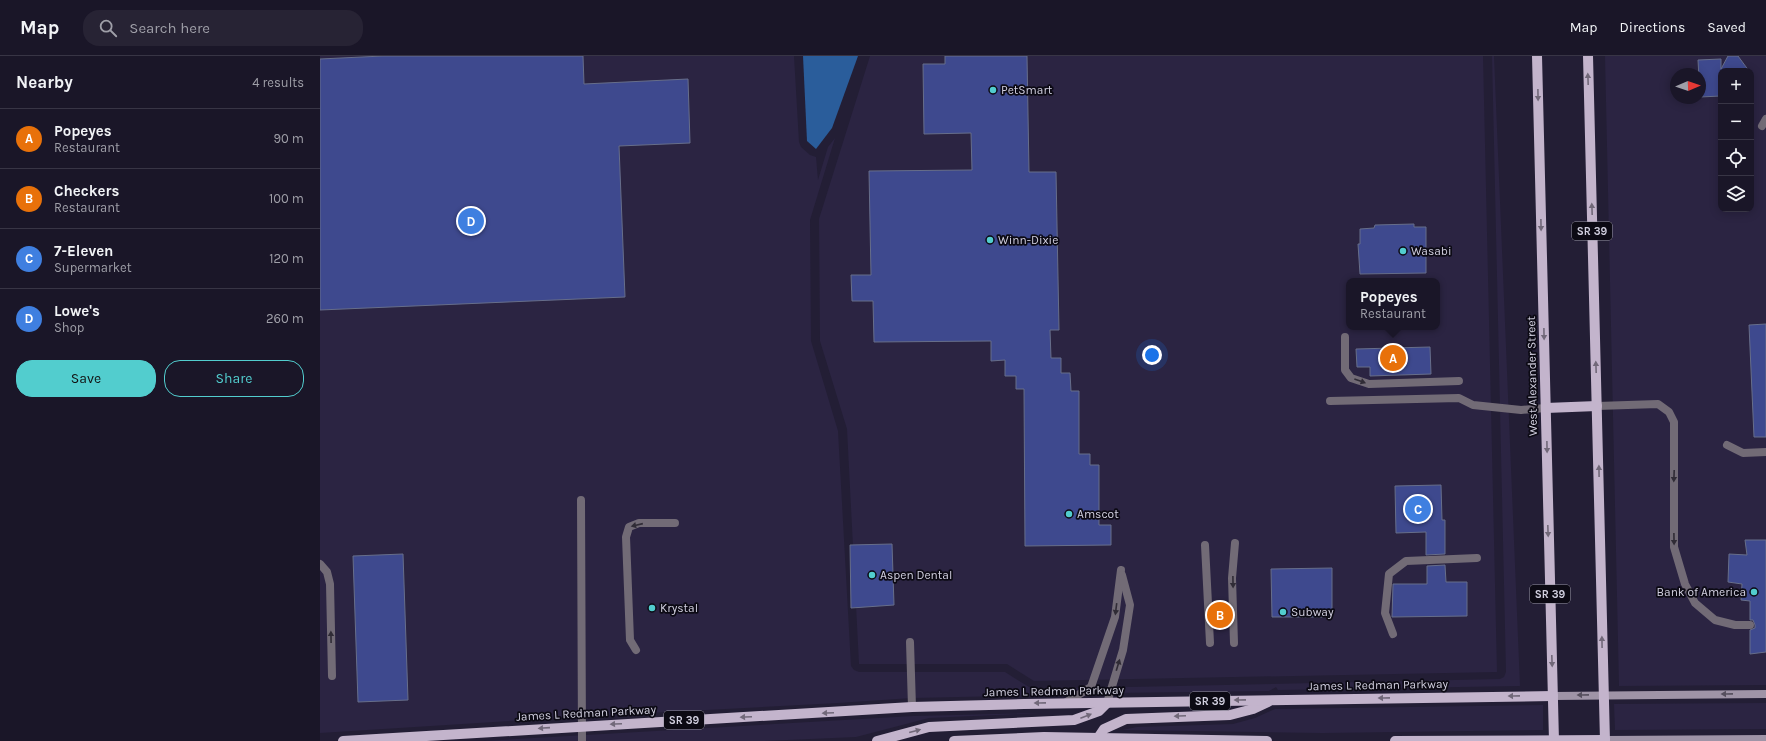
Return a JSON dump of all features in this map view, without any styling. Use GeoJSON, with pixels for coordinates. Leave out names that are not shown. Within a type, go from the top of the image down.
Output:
{"type":"FeatureCollection","features":[{"type":"Feature","properties":{"kind":"main road","name":"West Alexander Street"},"geometry":{"type":"LineString","coordinates":[[1537,56],[1554,740]]}},
{"type":"Feature","properties":{"kind":"main road","name":"SR 39"},"geometry":{"type":"LineString","coordinates":[[1588,56],[1605,740]]}},
{"type":"Feature","properties":{"kind":"main road"},"geometry":{"type":"LineString","coordinates":[[1546,408],[1597,406]]}},
{"type":"Feature","properties":{"kind":"main road","name":"James L Redman Parkway"},"geometry":{"type":"LineString","coordinates":[[343,741],[912,707],[1065,703],[1766,694]]}},
{"type":"Feature","properties":{"kind":"main road"},"geometry":{"type":"LineString","coordinates":[[1098,738],[1104,729],[1126,719],[1230,715],[1253,709],[1272,700]]}},
{"type":"Feature","properties":{"kind":"main road"},"geometry":{"type":"LineString","coordinates":[[877,741],[929,727],[1074,720],[1099,711],[1107,703]]}},
{"type":"Feature","properties":{"kind":"main road"},"geometry":{"type":"LineString","coordinates":[[954,741],[1044,737],[1266,741]]}},
{"type":"Feature","properties":{"kind":"main road"},"geometry":{"type":"LineString","coordinates":[[1395,741],[1766,738]]}},
{"type":"Feature","properties":{"kind":"lane"},"geometry":{"type":"LineString","coordinates":[[1345,336],[1345,370],[1351,378],[1369,384],[1459,381]]}},
{"type":"Feature","properties":{"kind":"lane"},"geometry":{"type":"LineString","coordinates":[[1330,401],[1459,398],[1473,405],[1521,410],[1546,408]]}},
{"type":"Feature","properties":{"kind":"lane"},"geometry":{"type":"LineString","coordinates":[[1597,406],[1658,404],[1669,412],[1674,422],[1674,547],[1685,584],[1696,604],[1715,620],[1735,625],[1750,625]]}},
{"type":"Feature","properties":{"kind":"lane"},"geometry":{"type":"LineString","coordinates":[[1727,445],[1743,453],[1766,452]]}},
{"type":"Feature","properties":{"kind":"lane"},"geometry":{"type":"LineString","coordinates":[[581,500],[582,741]]}},
{"type":"Feature","properties":{"kind":"lane"},"geometry":{"type":"LineString","coordinates":[[636,650],[630,640],[626,537],[629,527],[639,523],[676,523]]}},
{"type":"Feature","properties":{"kind":"lane"},"geometry":{"type":"LineString","coordinates":[[1234,643],[1232,578],[1235,543]]}},
{"type":"Feature","properties":{"kind":"lane"},"geometry":{"type":"LineString","coordinates":[[1205,545],[1210,643]]}},
{"type":"Feature","properties":{"kind":"lane"},"geometry":{"type":"LineString","coordinates":[[1393,634],[1384,613],[1389,574],[1406,561],[1477,558]]}},
{"type":"Feature","properties":{"kind":"lane"},"geometry":{"type":"LineString","coordinates":[[320,564],[327,572],[330,584],[332,676]]}},
{"type":"Feature","properties":{"kind":"lane"},"geometry":{"type":"LineString","coordinates":[[1065,703],[1091,687],[1115,618],[1121,570],[1130,605],[1123,650],[1107,703]]}},
{"type":"Feature","properties":{"kind":"lane"},"geometry":{"type":"LineString","coordinates":[[910,642],[912,707]]}},
{"type":"Feature","properties":{"kind":"shaded area"},"geometry":{"type":"Polygon","coordinates":[[[320,56],[794,56],[799,142],[801,147],[810,155],[816,157],[818,180],[828,147],[835,138],[810,220],[811,341],[838,431],[851,666],[854,670],[859,672],[1005,672],[1034,689],[1500,679],[1504,677],[1506,672],[1492,56],[1494,56],[1520,686],[1278,690],[1276,687],[1269,691],[1111,693],[1106,690],[1103,694],[912,698],[320,733],[320,56]]]}},
{"type":"Feature","properties":{"kind":"shaded area"},"geometry":{"type":"Polygon","coordinates":[[[870,56],[1483,56],[1497,672],[1034,681],[1007,664],[859,664],[847,429],[820,341],[819,219],[870,56]]]}},
{"type":"Feature","properties":{"kind":"shaded area"},"geometry":{"type":"Polygon","coordinates":[[[1605,56],[1766,56],[1766,685],[1619,686],[1605,56]]]}},
{"type":"Feature","properties":{"kind":"shaded area"},"geometry":{"type":"Polygon","coordinates":[[[1766,703],[1766,729],[1615,730],[1614,704],[1766,703]]]}},
{"type":"Feature","properties":{"kind":"shaded area"},"geometry":{"type":"Polygon","coordinates":[[[1543,705],[1543,730],[1322,733],[1122,730],[1137,727],[1233,724],[1255,718],[1275,709],[1543,705]]]}},
{"type":"Feature","properties":{"kind":"shaded area"},"geometry":{"type":"Polygon","coordinates":[[[1042,713],[929,718],[856,737],[765,741],[484,741],[913,716],[1042,713]]]}},
{"type":"Feature","properties":{"kind":"water"},"geometry":{"type":"Polygon","coordinates":[[[803,56],[858,56],[832,128],[816,149],[807,141],[803,56]]]}},
{"type":"Feature","properties":{"kind":"building"},"geometry":{"type":"Polygon","coordinates":[[[383,56],[583,56],[584,84],[688,79],[690,143],[619,146],[625,297],[320,310],[320,59],[383,56]]]}},
{"type":"Feature","properties":{"kind":"building"},"geometry":{"type":"Polygon","coordinates":[[[945,56],[1027,56],[1029,172],[1056,172],[1059,330],[1050,330],[1051,358],[1061,358],[1061,373],[1070,373],[1071,391],[1079,391],[1079,454],[1090,454],[1090,465],[1099,465],[1099,525],[1111,525],[1111,545],[1025,546],[1024,389],[1016,389],[1016,376],[1005,376],[1005,360],[991,361],[991,341],[874,342],[873,301],[852,301],[851,275],[871,275],[869,171],[972,170],[971,133],[924,134],[923,64],[945,64],[945,56]]]}},
{"type":"Feature","properties":{"kind":"building"},"geometry":{"type":"Polygon","coordinates":[[[1728,56],[1738,56],[1747,68],[1722,68],[1728,56]]]}},
{"type":"Feature","properties":{"kind":"building"},"geometry":{"type":"Polygon","coordinates":[[[1721,59],[1721,68],[1718,68],[1718,96],[1706,97],[1706,68],[1698,68],[1698,60],[1721,59]]]}},
{"type":"Feature","properties":{"kind":"building"},"geometry":{"type":"Polygon","coordinates":[[[1414,224],[1414,227],[1426,227],[1426,273],[1360,274],[1358,244],[1360,244],[1360,229],[1374,228],[1375,225],[1414,224]]]}},
{"type":"Feature","properties":{"kind":"building"},"geometry":{"type":"Polygon","coordinates":[[[1766,324],[1766,437],[1754,437],[1749,325],[1766,324]]]}},
{"type":"Feature","properties":{"kind":"building"},"geometry":{"type":"Polygon","coordinates":[[[1430,347],[1431,374],[1370,376],[1370,367],[1357,367],[1356,349],[1430,347]]]}},
{"type":"Feature","properties":{"kind":"building"},"geometry":{"type":"Polygon","coordinates":[[[1441,485],[1442,520],[1445,520],[1445,554],[1426,555],[1426,532],[1396,533],[1395,486],[1441,485]]]}},
{"type":"Feature","properties":{"kind":"building","name":"Bank of America"},"geometry":{"type":"Polygon","coordinates":[[[1745,540],[1766,540],[1766,652],[1750,654],[1750,630],[1755,628],[1755,625],[1753,620],[1750,620],[1750,601],[1741,600],[1742,584],[1728,582],[1729,554],[1747,555],[1745,540]]]}},
{"type":"Feature","properties":{"kind":"building","name":"Aspen Dental"},"geometry":{"type":"Polygon","coordinates":[[[892,544],[894,605],[851,608],[850,545],[892,544]]]}},
{"type":"Feature","properties":{"kind":"building"},"geometry":{"type":"Polygon","coordinates":[[[403,554],[408,700],[358,702],[353,556],[403,554]]]}},
{"type":"Feature","properties":{"kind":"building"},"geometry":{"type":"Polygon","coordinates":[[[1445,565],[1446,582],[1467,582],[1467,616],[1392,617],[1393,584],[1427,584],[1427,566],[1445,565]]]}},
{"type":"Feature","properties":{"kind":"building"},"geometry":{"type":"Polygon","coordinates":[[[1332,568],[1332,617],[1272,617],[1271,569],[1332,568]]]}},
{"type":"Feature","properties":{"kind":"place","name":"PetSmart"},"geometry":{"type":"Point","coordinates":[993,90]}},
{"type":"Feature","properties":{"kind":"place","name":"Lowe's"},"geometry":{"type":"Point","coordinates":[471,221]}},
{"type":"Feature","properties":{"kind":"place","name":"Winn-Dixie"},"geometry":{"type":"Point","coordinates":[990,240]}},
{"type":"Feature","properties":{"kind":"place","name":"Wasabi"},"geometry":{"type":"Point","coordinates":[1403,251]}},
{"type":"Feature","properties":{"kind":"place","name":"Popeyes"},"geometry":{"type":"Point","coordinates":[1393,358]}},
{"type":"Feature","properties":{"kind":"place","name":"7-Eleven"},"geometry":{"type":"Point","coordinates":[1418,509]}},
{"type":"Feature","properties":{"kind":"place","name":"Amscot"},"geometry":{"type":"Point","coordinates":[1069,514]}},
{"type":"Feature","properties":{"kind":"place","name":"Aspen Dental"},"geometry":{"type":"Point","coordinates":[872,575]}},
{"type":"Feature","properties":{"kind":"place","name":"Bank of America"},"geometry":{"type":"Point","coordinates":[1754,592]}},
{"type":"Feature","properties":{"kind":"place","name":"Krystal"},"geometry":{"type":"Point","coordinates":[652,608]}},
{"type":"Feature","properties":{"kind":"place","name":"Subway"},"geometry":{"type":"Point","coordinates":[1283,612]}},
{"type":"Feature","properties":{"kind":"place","name":"Checkers"},"geometry":{"type":"Point","coordinates":[1220,615]}}]}
